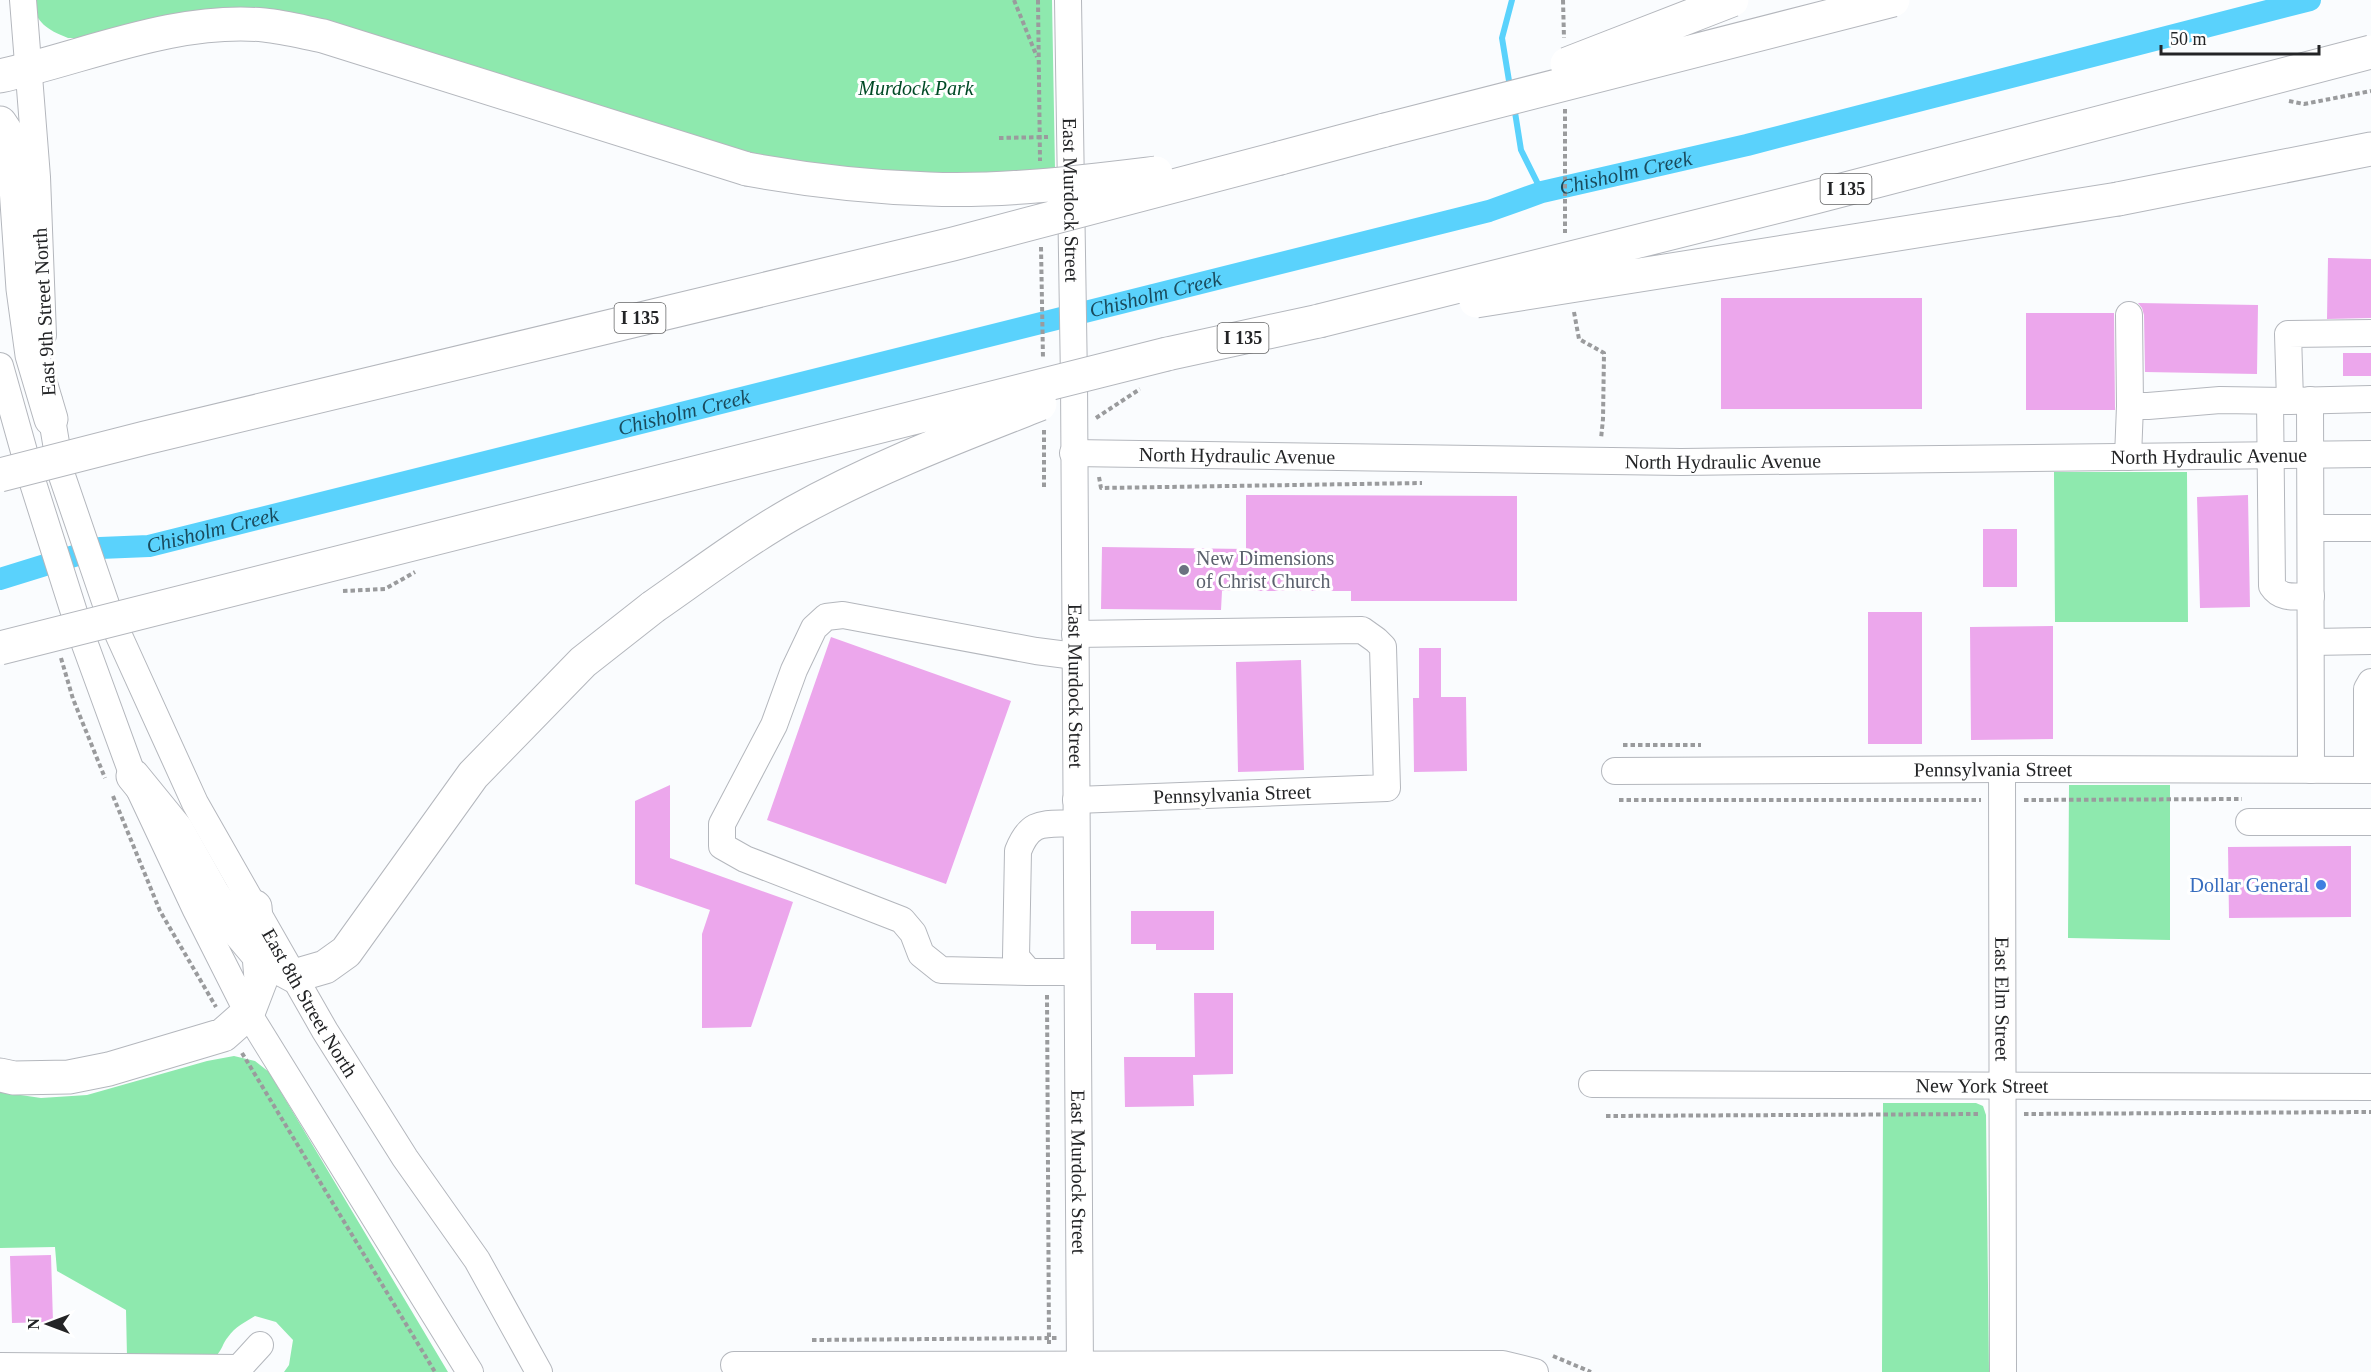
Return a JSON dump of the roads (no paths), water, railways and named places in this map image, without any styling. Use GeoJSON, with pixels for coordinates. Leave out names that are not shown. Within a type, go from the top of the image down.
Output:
{"type":"FeatureCollection","features":[{"type":"Feature","properties":{"kind":"highway"},"geometry":{"type":"LineString","coordinates":[[1385,130],[1645,35],[1732,0]]}},
{"type":"Feature","properties":{"kind":"highway","name":"I 135"},"geometry":{"type":"LineString","coordinates":[[0,475],[168,432],[953,243],[1893,0]]}},
{"type":"Feature","properties":{"kind":"highway"},"geometry":{"type":"LineString","coordinates":[[15,73],[158,33],[185,28],[268,26],[323,36],[747,169],[803,179],[930,189],[1006,187],[1085,181],[1280,158]]}},
{"type":"Feature","properties":{"kind":"highway","name":"I 135"},"geometry":{"type":"LineString","coordinates":[[0,648],[1167,354],[1319,321],[1803,200],[2371,52]]}},
{"type":"Feature","properties":{"kind":"highway"},"geometry":{"type":"LineString","coordinates":[[0,123],[6,132],[15,173],[23,289],[32,355],[51,419]]}},
{"type":"Feature","properties":{"kind":"highway"},"geometry":{"type":"LineString","coordinates":[[1319,321],[1513,296],[2118,199],[2371,150]]}},
{"type":"Feature","properties":{"kind":"highway"},"geometry":{"type":"LineString","coordinates":[[2240,175],[2345,162],[2371,164]]}},
{"type":"Feature","properties":{"kind":"highway"},"geometry":{"type":"LineString","coordinates":[[133,776],[177,830],[213,894],[239,933],[261,958],[294,976],[325,967],[346,952],[473,775],[583,662],[653,607],[718,561],[792,514],[866,476],[926,448],[1167,354]]}},
{"type":"Feature","properties":{"kind":"highway"},"geometry":{"type":"LineString","coordinates":[[0,1074],[14,1078],[69,1077],[109,1069],[223,1035],[238,1021],[261,979],[255,907]]}},
{"type":"Feature","properties":{"kind":"street","name":"East 9th Street North"},"geometry":{"type":"LineString","coordinates":[[23,0],[15,73],[37,177],[44,355],[51,419],[61,472],[110,616]]}},
{"type":"Feature","properties":{"kind":"street","name":"East Murdock Street"},"geometry":{"type":"LineString","coordinates":[[1068,0],[1074,381],[1080,1368]]}},
{"type":"Feature","properties":{"kind":"street"},"geometry":{"type":"LineString","coordinates":[[2127,457],[2130,406],[2128,315]]}},
{"type":"Feature","properties":{"kind":"street"},"geometry":{"type":"LineString","coordinates":[[2311,770],[2311,455],[2290,401],[2288,334],[2371,333]]}},
{"type":"Feature","properties":{"kind":"street","name":"East 9th Street North"},"geometry":{"type":"LineString","coordinates":[[0,366],[32,480],[79,628],[133,776]]}},
{"type":"Feature","properties":{"kind":"street"},"geometry":{"type":"LineString","coordinates":[[2130,406],[2220,400],[2371,399]]}},
{"type":"Feature","properties":{"kind":"street"},"geometry":{"type":"LineString","coordinates":[[2290,401],[2272,456],[2272,586],[2276,593],[2282,596],[2311,596]]}},
{"type":"Feature","properties":{"kind":"street","name":"North Hydraulic Avenue"},"geometry":{"type":"LineString","coordinates":[[1073,453],[1681,462],[2371,454]]}},
{"type":"Feature","properties":{"kind":"street"},"geometry":{"type":"LineString","coordinates":[[2311,528],[2371,528]]}},
{"type":"Feature","properties":{"kind":"street"},"geometry":{"type":"LineString","coordinates":[[1075,645],[1036,651],[843,615],[826,617],[814,628],[794,670],[774,725],[722,824],[722,846],[745,859],[902,920],[913,933],[921,954],[941,970],[1031,967],[1077,972]]}},
{"type":"Feature","properties":{"kind":"street","name":"East 8th Street North"},"geometry":{"type":"LineString","coordinates":[[110,616],[195,803],[325,1031],[405,1158],[477,1260],[539,1372]]}},
{"type":"Feature","properties":{"kind":"street","name":"Pennsylvania Street"},"geometry":{"type":"LineString","coordinates":[[1031,967],[1018,851],[1024,836],[1035,826],[1076,811],[1388,788],[1383,647],[1362,630],[1075,645]]}},
{"type":"Feature","properties":{"kind":"street"},"geometry":{"type":"LineString","coordinates":[[2311,642],[2371,641]]}},
{"type":"Feature","properties":{"kind":"street"},"geometry":{"type":"LineString","coordinates":[[2369,770],[2367,689],[2371,682]]}},
{"type":"Feature","properties":{"kind":"street","name":"East Elm Street"},"geometry":{"type":"LineString","coordinates":[[2002,769],[2003,1372]]}},
{"type":"Feature","properties":{"kind":"street","name":"Pennsylvania Street"},"geometry":{"type":"LineString","coordinates":[[1616,771],[2369,770]]}},
{"type":"Feature","properties":{"kind":"street"},"geometry":{"type":"LineString","coordinates":[[133,776],[196,910],[238,1021],[470,1372]]}},
{"type":"Feature","properties":{"kind":"street"},"geometry":{"type":"LineString","coordinates":[[2249,822],[2371,822]]}},
{"type":"Feature","properties":{"kind":"street","name":"New York Street"},"geometry":{"type":"LineString","coordinates":[[1592,1084],[2371,1087]]}},
{"type":"Feature","properties":{"kind":"street"},"geometry":{"type":"LineString","coordinates":[[0,1366],[239,1368],[260,1345]]}},
{"type":"Feature","properties":{"kind":"street"},"geometry":{"type":"LineString","coordinates":[[734,1365],[1049,1364],[1080,1368],[1247,1368],[1503,1364],[1535,1372]]}},
{"type":"Feature","properties":{"kind":"waterway"},"geometry":{"type":"LineString","coordinates":[[1510,87],[1502,38],[1512,0]]}},
{"type":"Feature","properties":{"kind":"waterway","name":"Chisholm Creek"},"geometry":{"type":"LineString","coordinates":[[0,579],[100,548],[149,546],[1489,211],[1542,192],[1747,145],[2310,0]]}},
{"type":"Feature","properties":{"kind":"waterway"},"geometry":{"type":"LineString","coordinates":[[1514,106],[1521,150],[1542,192]]}},
{"type":"Feature","properties":{"kind":"place","name":"New Dimensions of Christ Church"},"geometry":{"type":"Point","coordinates":[1184,570]}},
{"type":"Feature","properties":{"kind":"place","name":"Dollar General"},"geometry":{"type":"Point","coordinates":[2321,885]}},
{"type":"Feature","properties":{"kind":"park label","name":"Murdock Park"},"geometry":{"type":"Point","coordinates":[916,88]}}]}
